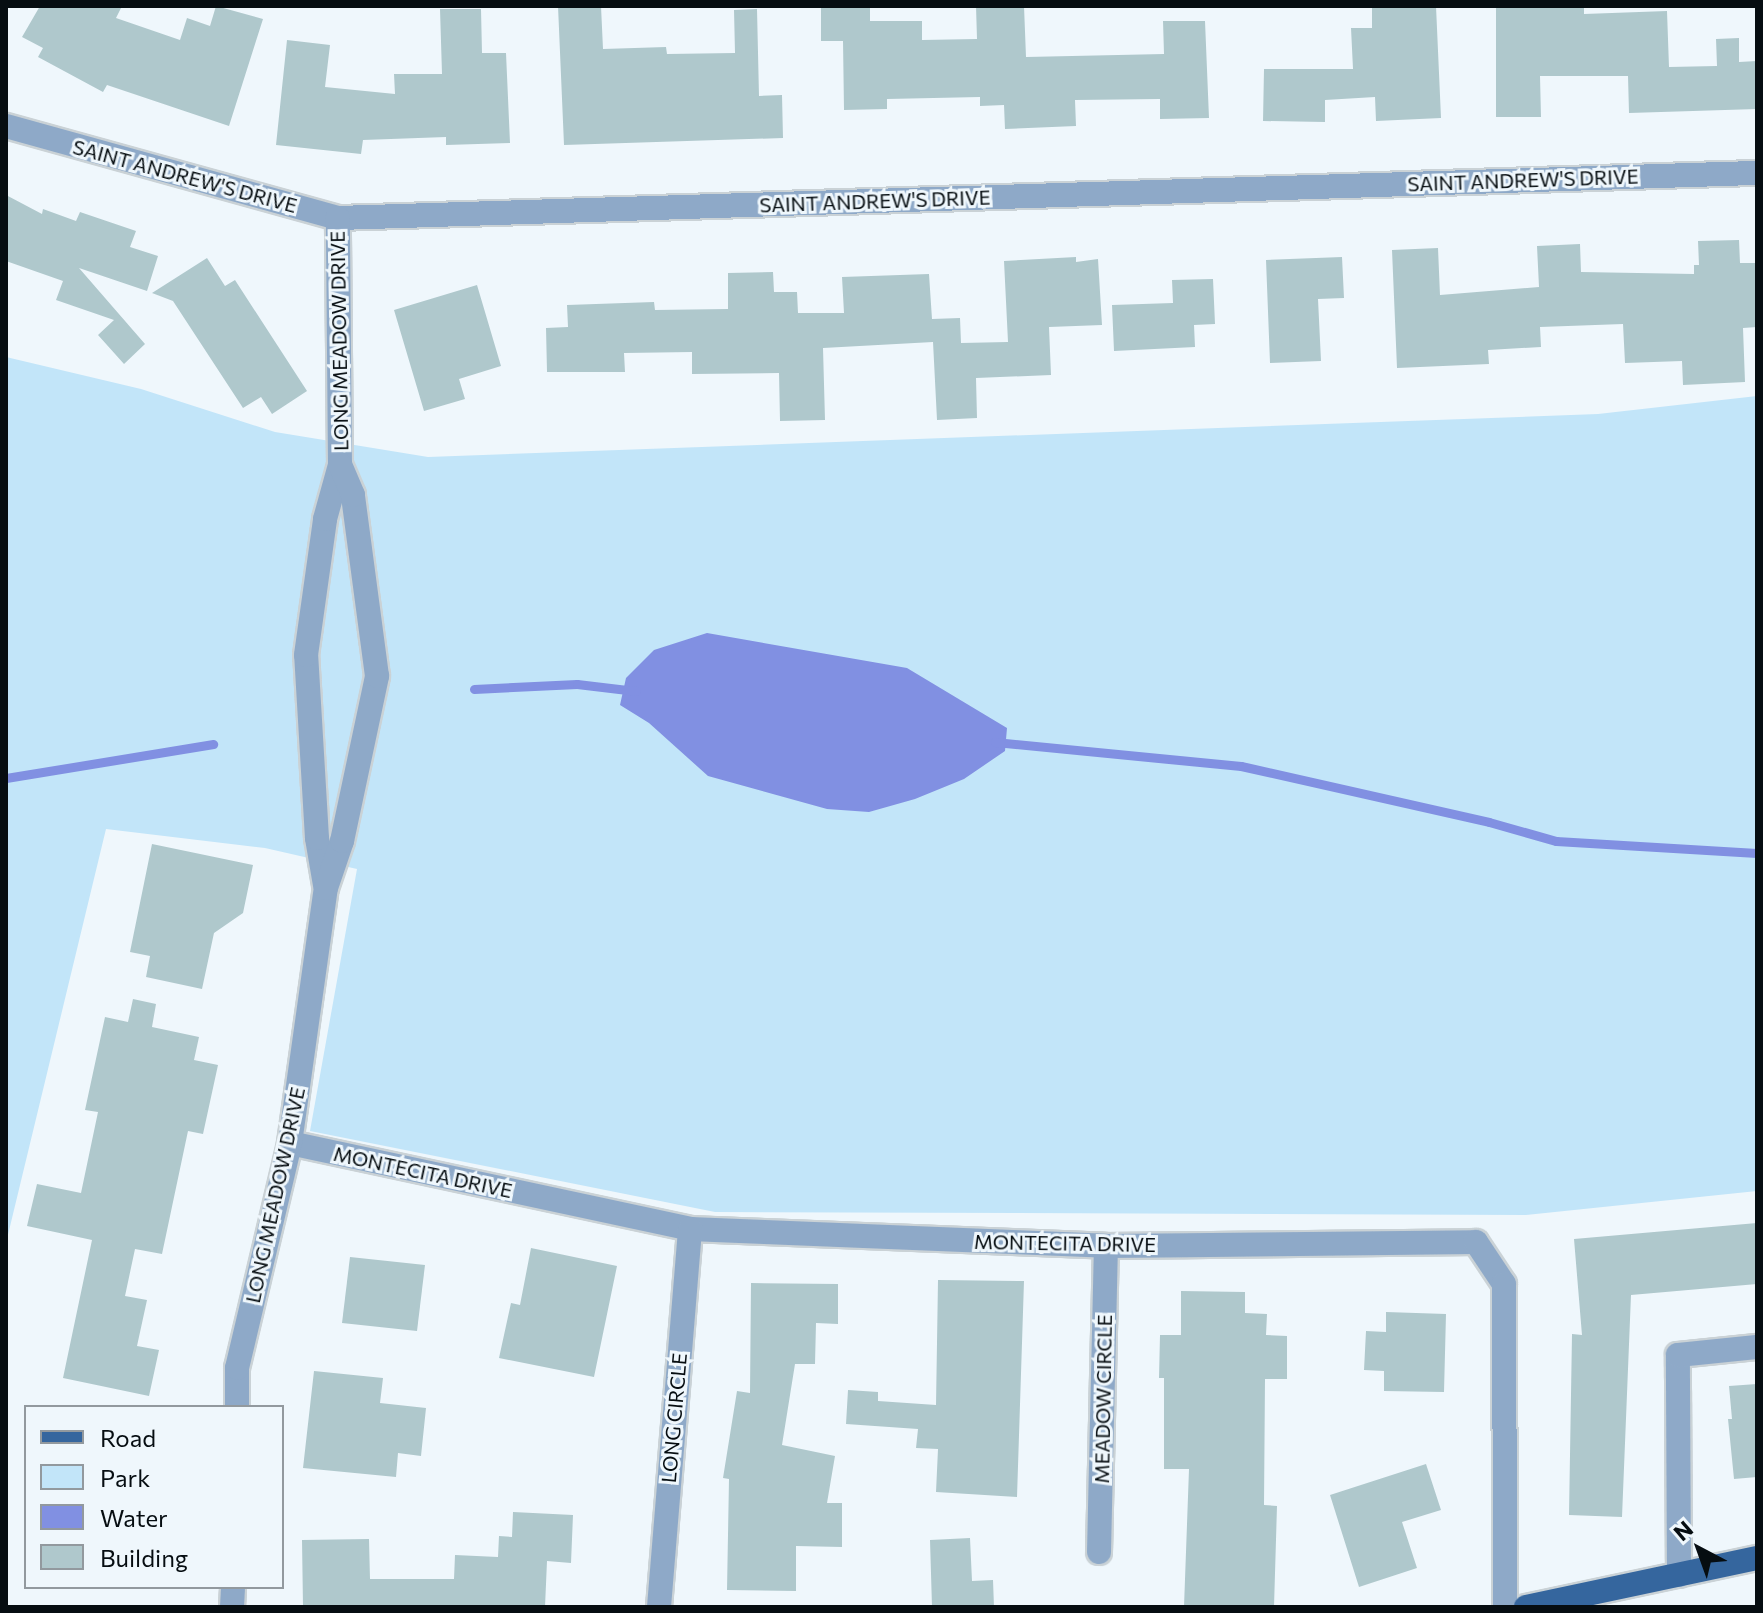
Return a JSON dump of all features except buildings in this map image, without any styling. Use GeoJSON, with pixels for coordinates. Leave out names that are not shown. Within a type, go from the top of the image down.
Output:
{"type":"FeatureCollection","features":[{"type":"Feature","properties":{"kind":"main road"},"geometry":{"type":"LineString","coordinates":[[1526,1607],[1757,1558]]}},
{"type":"Feature","properties":{"kind":"street","name":"SAINT ANDREW'S DRIVE"},"geometry":{"type":"LineString","coordinates":[[6,126],[338,218],[1757,173]]}},
{"type":"Feature","properties":{"kind":"street","name":"LONG MEADOW DRIVE"},"geometry":{"type":"LineString","coordinates":[[326,888],[317,838],[306,655],[325,519],[340,465],[338,218]]}},
{"type":"Feature","properties":{"kind":"street","name":"LONG MEADOW DRIVE"},"geometry":{"type":"LineString","coordinates":[[237,1405],[237,1368],[290,1143],[326,888],[342,841],[377,676],[353,495],[340,465]]}},
{"type":"Feature","properties":{"kind":"street","name":"MONTECITA DRIVE"},"geometry":{"type":"LineString","coordinates":[[290,1143],[690,1229],[1106,1246],[1476,1242],[1504,1284],[1505,1607]]}},
{"type":"Feature","properties":{"kind":"street","name":"LONG CIRCLE"},"geometry":{"type":"LineString","coordinates":[[659,1607],[690,1229]]}},
{"type":"Feature","properties":{"kind":"street","name":"MEADOW CIRCLE"},"geometry":{"type":"LineString","coordinates":[[1099,1552],[1106,1246]]}},
{"type":"Feature","properties":{"kind":"street"},"geometry":{"type":"LineString","coordinates":[[1679,1575],[1678,1355],[1757,1347]]}},
{"type":"Feature","properties":{"kind":"green space"},"geometry":{"type":"Polygon","coordinates":[[[6,357],[141,389],[275,432],[428,457],[1598,414],[1757,396],[1757,1191],[1526,1215],[715,1212],[310,1131],[357,869],[265,848],[106,829],[6,1243],[6,357]]]}},
{"type":"Feature","properties":{"kind":"water"},"geometry":{"type":"Polygon","coordinates":[[[707,633],[907,668],[1007,728],[1005,751],[964,779],[915,799],[869,812],[827,809],[708,776],[649,723],[620,705],[626,678],[654,650],[707,633]]]}},
{"type":"Feature","properties":{"kind":"waterway"},"geometry":{"type":"LineString","coordinates":[[474,689],[577,684],[636,691]]}},
{"type":"Feature","properties":{"kind":"waterway"},"geometry":{"type":"LineString","coordinates":[[995,742],[1241,766],[1489,822],[1556,841],[1757,853]]}},
{"type":"Feature","properties":{"kind":"waterway"},"geometry":{"type":"LineString","coordinates":[[6,778],[213,744]]}}]}
